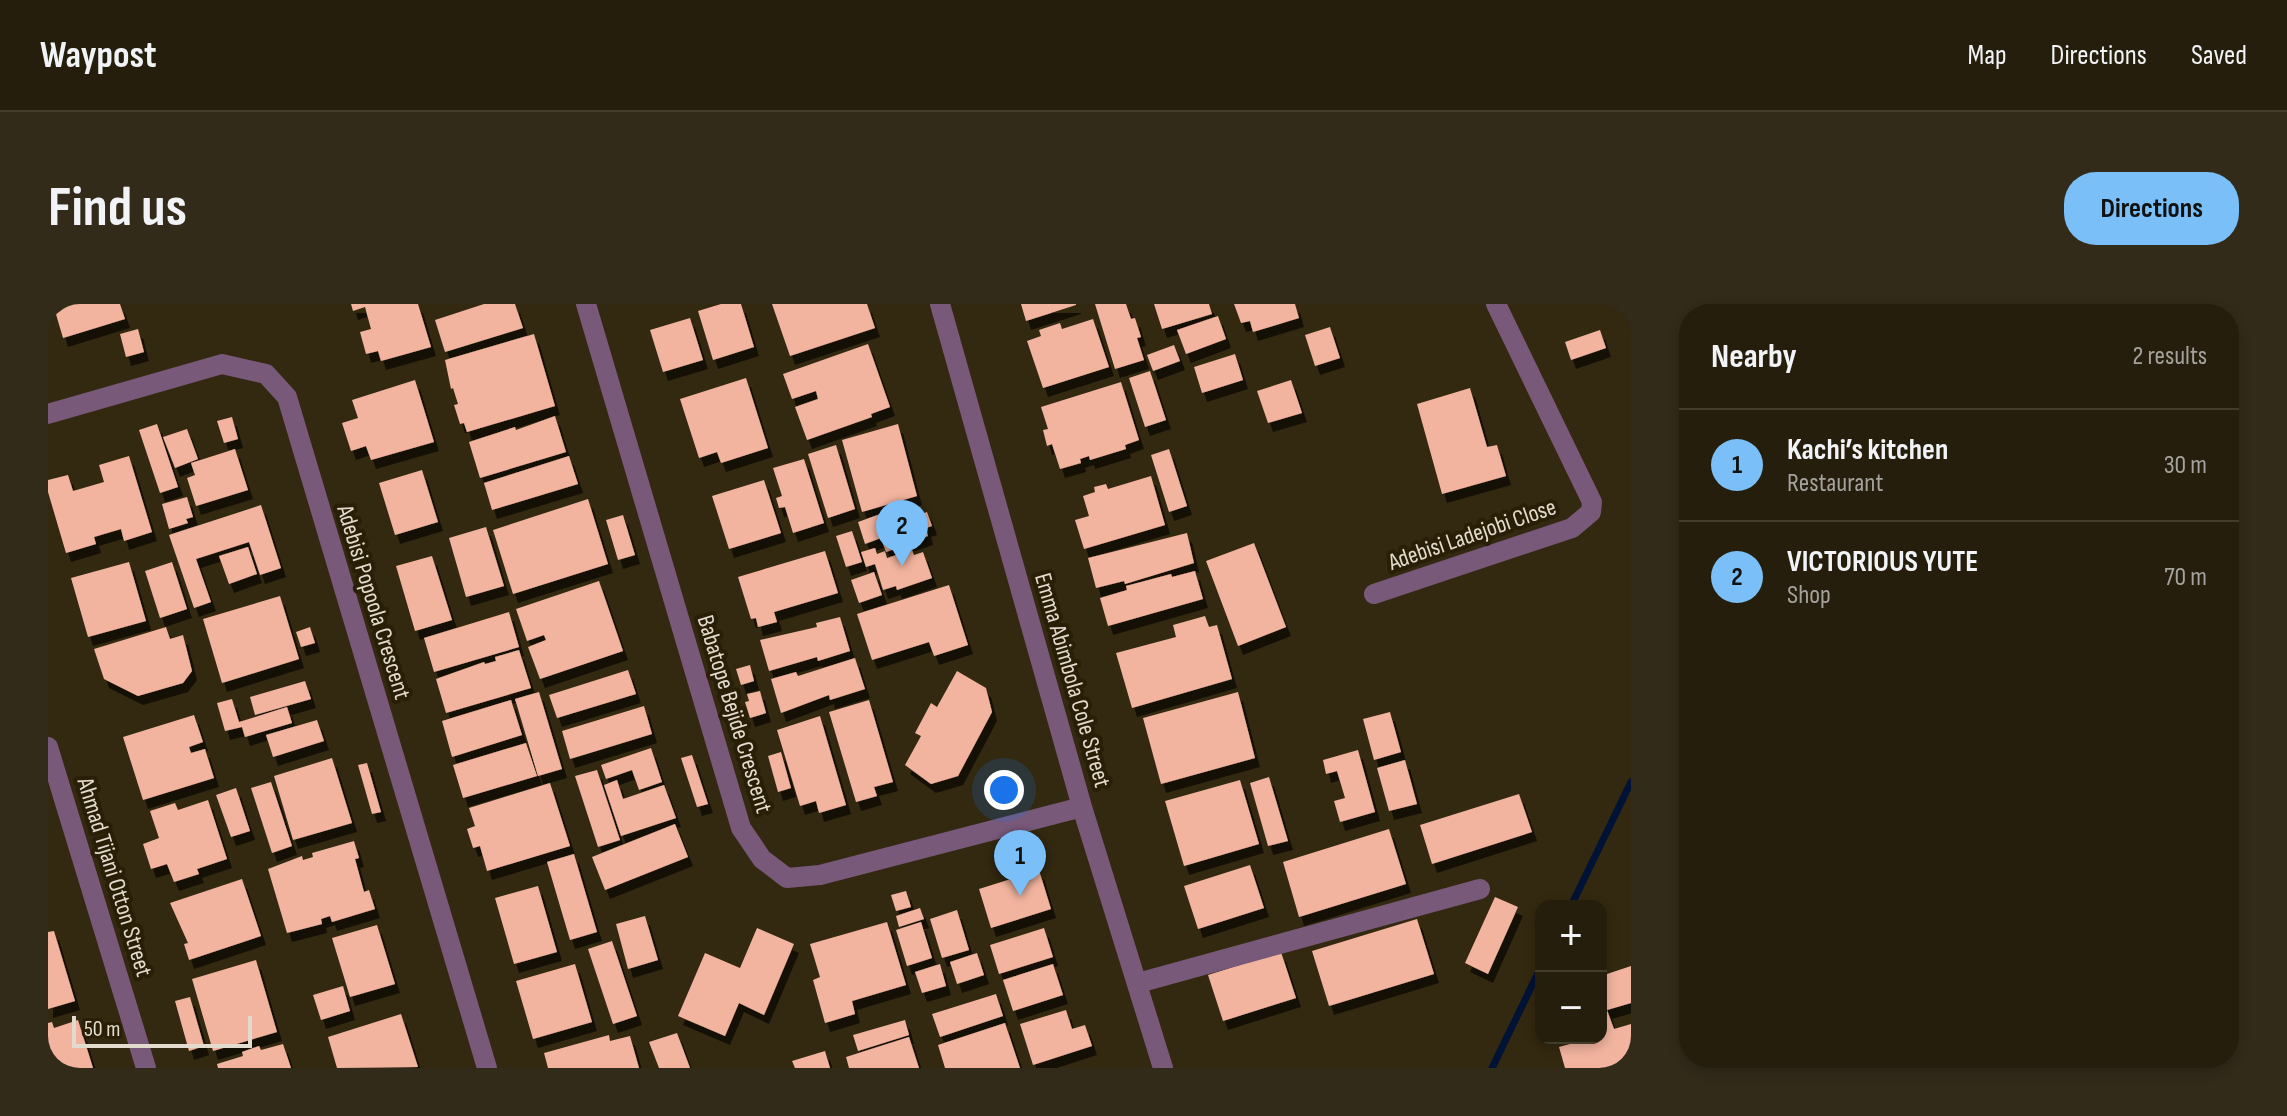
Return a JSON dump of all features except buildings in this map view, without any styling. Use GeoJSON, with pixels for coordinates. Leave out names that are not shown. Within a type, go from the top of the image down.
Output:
{"type":"FeatureCollection","features":[{"type":"Feature","properties":{"kind":"street","name":"Babatope Bejide Crescent"},"geometry":{"type":"LineString","coordinates":[[586,304],[741,828],[762,859],[787,878],[820,875],[1082,807]]}},
{"type":"Feature","properties":{"kind":"street","name":"Emma Abimbola Cole Street"},"geometry":{"type":"LineString","coordinates":[[940,304],[1082,807],[1163,1068]]}},
{"type":"Feature","properties":{"kind":"street","name":"Adebisi Ladejobi Close"},"geometry":{"type":"LineString","coordinates":[[1374,594],[1572,528],[1591,512],[1592,502],[1496,304]]}},
{"type":"Feature","properties":{"kind":"street","name":"Adebisi Popoola Crescent"},"geometry":{"type":"LineString","coordinates":[[48,414],[222,364],[266,374],[287,397],[487,1068]]}},
{"type":"Feature","properties":{"kind":"street","name":"Ahmad Tijani Otton Street"},"geometry":{"type":"LineString","coordinates":[[48,747],[146,1068]]}},
{"type":"Feature","properties":{"kind":"street"},"geometry":{"type":"LineString","coordinates":[[1138,983],[1480,889]]}},
{"type":"Feature","properties":{"kind":"waterway"},"geometry":{"type":"LineString","coordinates":[[1574,900],[1631,782]]}},
{"type":"Feature","properties":{"kind":"waterway"},"geometry":{"type":"LineString","coordinates":[[1492,1068],[1539,972]]}},
{"type":"Feature","properties":{"kind":"place","name":"VICTORIOUS YUTE"},"geometry":{"type":"Point","coordinates":[902,566]}},
{"type":"Feature","properties":{"kind":"place","name":"Kachi’s kitchen"},"geometry":{"type":"Point","coordinates":[1020,896]}}]}
